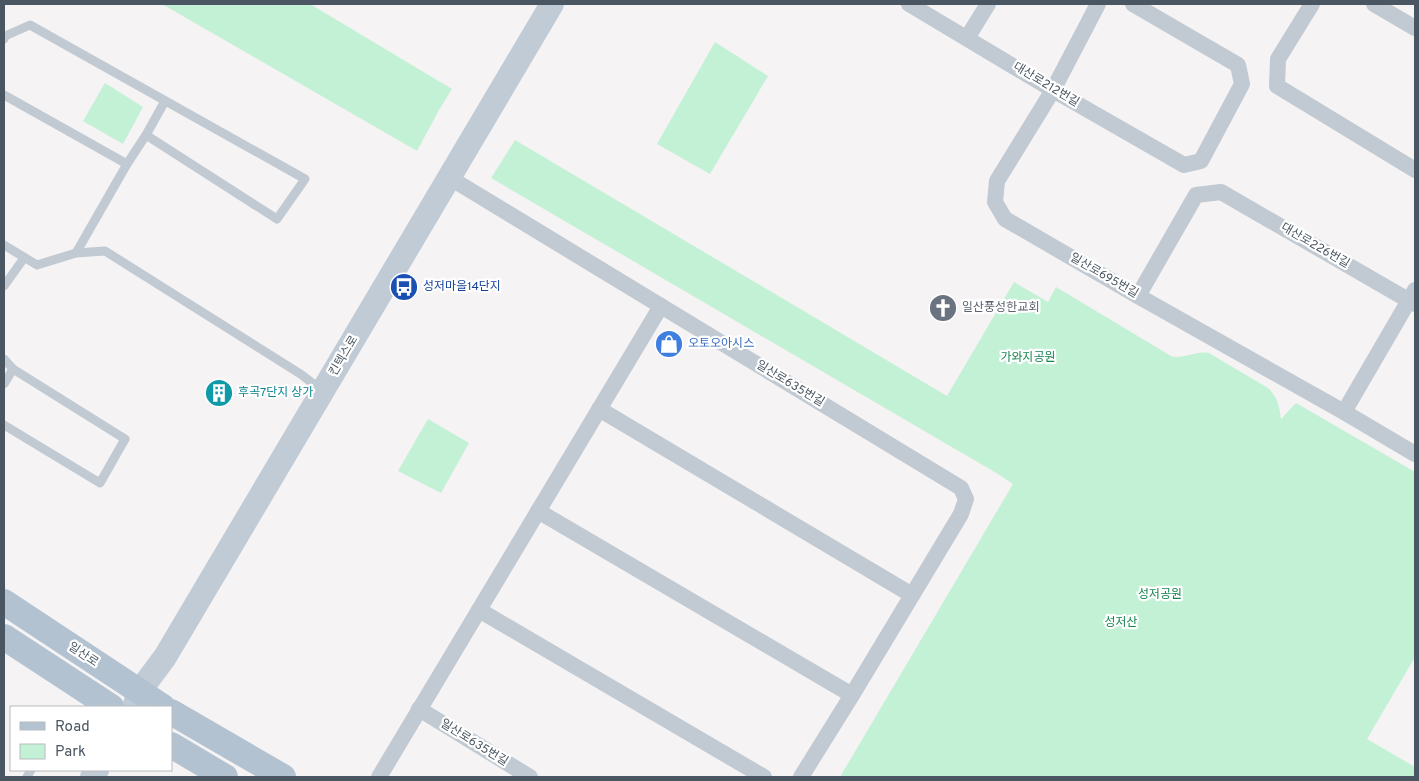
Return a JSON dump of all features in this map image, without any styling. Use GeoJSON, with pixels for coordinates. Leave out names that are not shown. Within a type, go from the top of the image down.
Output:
{"type":"FeatureCollection","features":[{"type":"Feature","properties":{"kind":"main road","name":"킨텍스로"},"geometry":{"type":"LineString","coordinates":[[136,700],[165,657],[552,4]]}},
{"type":"Feature","properties":{"kind":"main road","name":"일산로"},"geometry":{"type":"LineString","coordinates":[[4,602],[136,700],[159,706]]}},
{"type":"Feature","properties":{"kind":"main road"},"geometry":{"type":"LineString","coordinates":[[4,637],[109,706]]}},
{"type":"Feature","properties":{"kind":"main road"},"geometry":{"type":"LineString","coordinates":[[172,713],[283,777]]}},
{"type":"Feature","properties":{"kind":"main road"},"geometry":{"type":"LineString","coordinates":[[172,746],[225,777]]}},
{"type":"Feature","properties":{"kind":"street","name":"대산로212번길"},"geometry":{"type":"LineString","coordinates":[[909,4],[1184,165],[1201,161],[1242,84],[1238,65],[1133,4]]}},
{"type":"Feature","properties":{"kind":"street"},"geometry":{"type":"LineString","coordinates":[[967,38],[988,4]]}},
{"type":"Feature","properties":{"kind":"street","name":"일산로695번길"},"geometry":{"type":"LineString","coordinates":[[1098,4],[1053,90],[998,181],[995,202],[1006,219],[1415,454]]}},
{"type":"Feature","properties":{"kind":"street"},"geometry":{"type":"LineString","coordinates":[[1312,4],[1278,59],[1277,86],[1415,170]]}},
{"type":"Feature","properties":{"kind":"street"},"geometry":{"type":"LineString","coordinates":[[1374,4],[1415,28]]}},
{"type":"Feature","properties":{"kind":"street","name":"일산로635번길"},"geometry":{"type":"LineString","coordinates":[[450,178],[961,488],[966,499],[961,514],[912,595]]}},
{"type":"Feature","properties":{"kind":"street","name":"대산로226번길"},"geometry":{"type":"LineString","coordinates":[[1138,296],[1196,195],[1221,192],[1413,298],[1344,412]]}},
{"type":"Feature","properties":{"kind":"street"},"geometry":{"type":"LineString","coordinates":[[378,777],[661,306]]}},
{"type":"Feature","properties":{"kind":"street"},"geometry":{"type":"LineString","coordinates":[[599,409],[912,595],[801,777]]}},
{"type":"Feature","properties":{"kind":"street"},"geometry":{"type":"LineString","coordinates":[[538,511],[852,695]]}},
{"type":"Feature","properties":{"kind":"street"},"geometry":{"type":"LineString","coordinates":[[478,610],[764,777]]}},
{"type":"Feature","properties":{"kind":"street","name":"일산로635번길"},"geometry":{"type":"LineString","coordinates":[[419,709],[530,777]]}},
{"type":"Feature","properties":{"kind":"lane"},"geometry":{"type":"LineString","coordinates":[[4,37],[30,25],[306,179],[277,219],[146,135]]}},
{"type":"Feature","properties":{"kind":"lane"},"geometry":{"type":"LineString","coordinates":[[4,95],[127,164]]}},
{"type":"Feature","properties":{"kind":"lane"},"geometry":{"type":"LineString","coordinates":[[76,253],[165,101]]}},
{"type":"Feature","properties":{"kind":"lane"},"geometry":{"type":"LineString","coordinates":[[4,246],[37,265],[76,253],[104,252],[302,375],[323,392]]}},
{"type":"Feature","properties":{"kind":"lane"},"geometry":{"type":"LineString","coordinates":[[4,286],[24,258]]}},
{"type":"Feature","properties":{"kind":"lane"},"geometry":{"type":"LineString","coordinates":[[4,359],[13,369],[125,439],[100,483],[4,425]]}},
{"type":"Feature","properties":{"kind":"lane"},"geometry":{"type":"LineString","coordinates":[[4,384],[13,369]]}},
{"type":"Feature","properties":{"kind":"green space"},"geometry":{"type":"Polygon","coordinates":[[[162,4],[310,4],[452,89],[417,151],[162,4]]]}},
{"type":"Feature","properties":{"kind":"green space"},"geometry":{"type":"Polygon","coordinates":[[[715,42],[768,76],[710,174],[657,144],[715,42]]]}},
{"type":"Feature","properties":{"kind":"green space"},"geometry":{"type":"Polygon","coordinates":[[[105,83],[143,107],[123,144],[83,121],[105,83]]]}},
{"type":"Feature","properties":{"kind":"green space","name":"성저공원"},"geometry":{"type":"Polygon","coordinates":[[[515,140],[947,396],[1014,282],[1048,302],[1056,287],[1171,356],[1180,357],[1204,352],[1209,353],[1268,388],[1276,398],[1281,419],[1296,403],[1415,472],[1415,657],[1367,739],[1415,767],[1415,777],[840,777],[1013,484],[491,178],[515,140]]]}},
{"type":"Feature","properties":{"kind":"green space"},"geometry":{"type":"Polygon","coordinates":[[[428,419],[469,443],[441,493],[398,471],[428,419]]]}},
{"type":"Feature","properties":{"kind":"place","name":"성저마을14단지"},"geometry":{"type":"Point","coordinates":[404,287]}},
{"type":"Feature","properties":{"kind":"place","name":"일산풍성한교회"},"geometry":{"type":"Point","coordinates":[943,308]}},
{"type":"Feature","properties":{"kind":"place","name":"오토오아시스"},"geometry":{"type":"Point","coordinates":[669,344]}},
{"type":"Feature","properties":{"kind":"place","name":"후곡7단지 상가"},"geometry":{"type":"Point","coordinates":[219,393]}},
{"type":"Feature","properties":{"kind":"park label","name":"가와지공원"},"geometry":{"type":"Point","coordinates":[1028,358]}},
{"type":"Feature","properties":{"kind":"park label","name":"성저산"},"geometry":{"type":"Point","coordinates":[1121,623]}}]}
